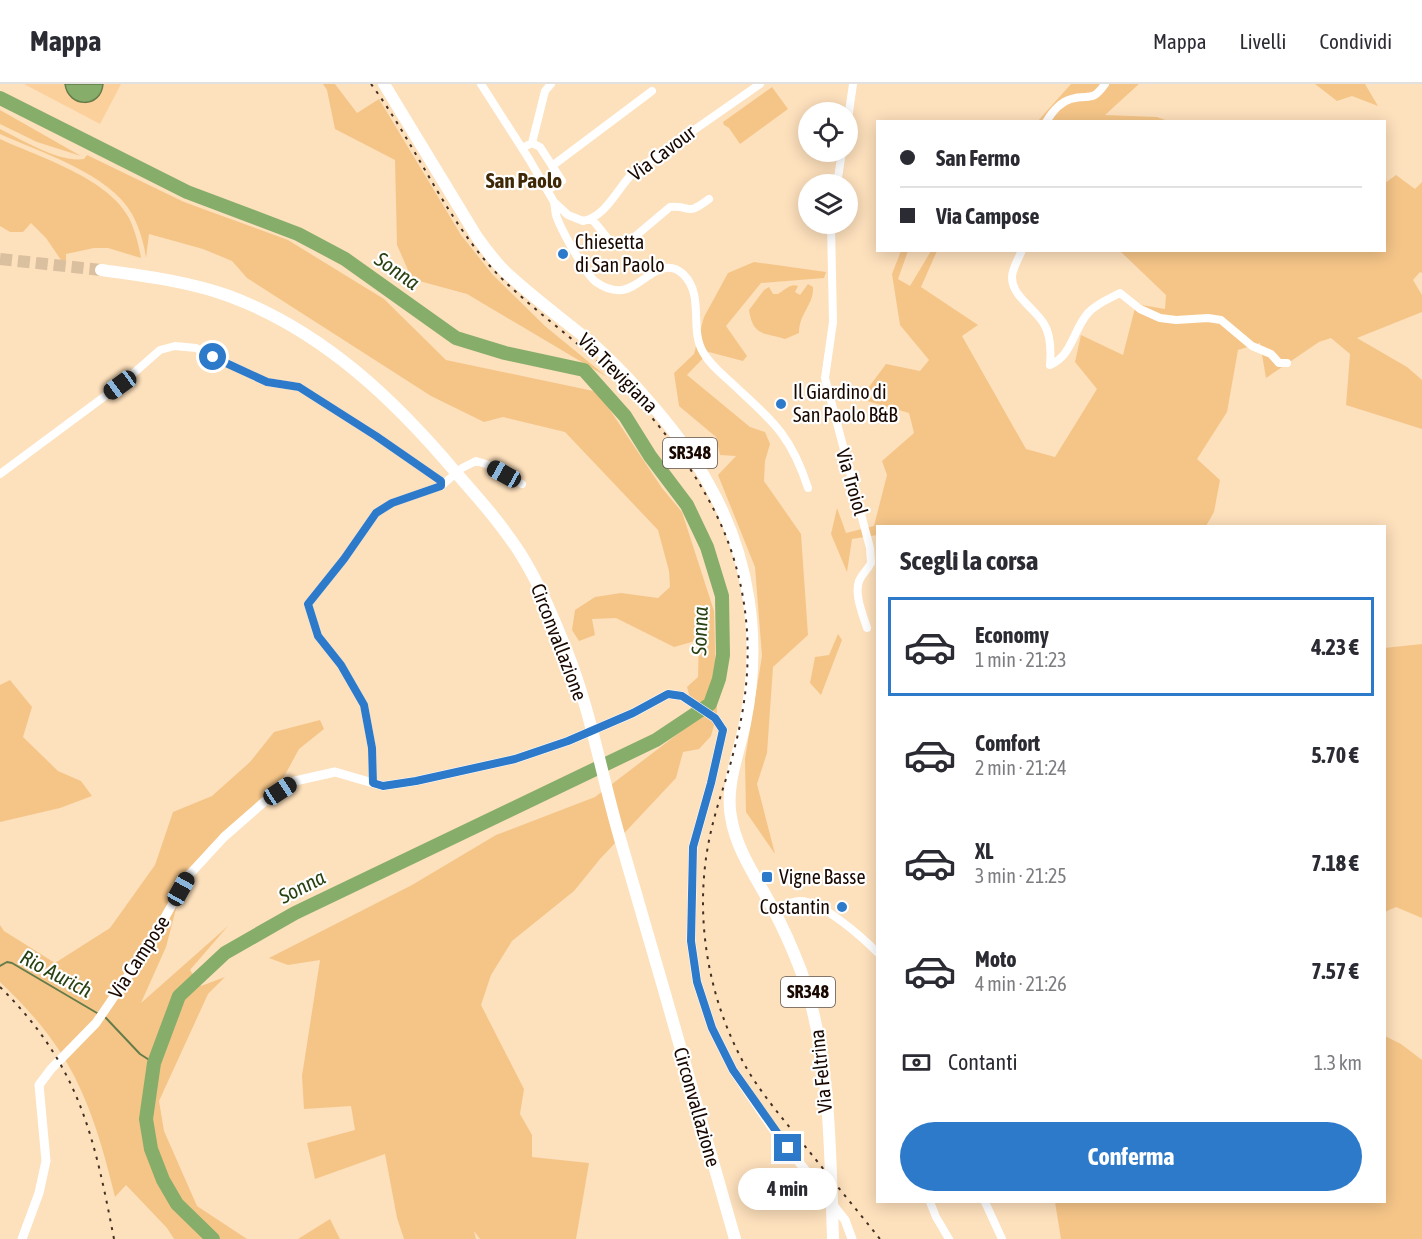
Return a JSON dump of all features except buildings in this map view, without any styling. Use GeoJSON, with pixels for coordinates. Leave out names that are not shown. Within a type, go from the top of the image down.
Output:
{"type":"FeatureCollection","features":[{"type":"Feature","properties":{"kind":"main road","name":"Via Trevigiana"},"geometry":{"type":"LineString","coordinates":[[384,84],[477,237],[492,257],[509,276],[595,346],[624,376],[689,452],[725,515],[743,569],[750,603],[753,638],[752,680],[746,721],[730,791],[731,819],[745,857],[774,911]]}},
{"type":"Feature","properties":{"kind":"main road","name":"Circonvallazione"},"geometry":{"type":"LineString","coordinates":[[101,270],[165,278],[191,284],[230,296],[293,325],[331,351],[406,416],[493,515],[521,554],[555,623],[579,686],[615,824],[735,1239]]}},
{"type":"Feature","properties":{"kind":"main road","name":"Via Feltrina"},"geometry":{"type":"LineString","coordinates":[[774,911],[799,966],[819,1034],[825,1079],[833,1239]]}},
{"type":"Feature","properties":{"kind":"street"},"geometry":{"type":"LineString","coordinates":[[481,84],[548,190],[554,202],[556,217],[594,281],[605,288],[624,290],[660,269],[676,269],[689,282],[695,297],[699,339],[704,354],[712,365],[786,437],[797,457],[808,488]]}},
{"type":"Feature","properties":{"kind":"street"},"geometry":{"type":"LineString","coordinates":[[532,143],[544,91],[551,84]]}},
{"type":"Feature","properties":{"kind":"street","name":"Via Cavour"},"geometry":{"type":"LineString","coordinates":[[592,219],[599,215],[624,181],[634,172],[760,84]]}},
{"type":"Feature","properties":{"kind":"street"},"geometry":{"type":"LineString","coordinates":[[850,102],[853,84]]}},
{"type":"Feature","properties":{"kind":"street"},"geometry":{"type":"LineString","coordinates":[[1048,120],[1062,104],[1072,98],[1090,98],[1105,84]]}},
{"type":"Feature","properties":{"kind":"street"},"geometry":{"type":"LineString","coordinates":[[552,166],[652,91]]}},
{"type":"Feature","properties":{"kind":"street"},"geometry":{"type":"LineString","coordinates":[[522,148],[532,143]]}},
{"type":"Feature","properties":{"kind":"street"},"geometry":{"type":"LineString","coordinates":[[532,143],[540,147],[562,181],[548,190]]}},
{"type":"Feature","properties":{"kind":"street"},"geometry":{"type":"LineString","coordinates":[[554,202],[576,219],[583,221],[592,219],[609,240],[622,245],[670,207],[694,210],[709,199]]}},
{"type":"Feature","properties":{"kind":"street","name":"Via Troiol"},"geometry":{"type":"LineString","coordinates":[[831,234],[833,322],[825,378],[870,548],[872,563],[859,580],[858,587],[858,596],[867,628]]}},
{"type":"Feature","properties":{"kind":"street"},"geometry":{"type":"LineString","coordinates":[[1021,252],[1012,276],[1017,293],[1046,326],[1051,352],[1050,365],[1058,362],[1065,355],[1086,315],[1096,304],[1120,293],[1140,309],[1160,318],[1221,320],[1252,346],[1271,354],[1279,363],[1287,363]]}},
{"type":"Feature","properties":{"kind":"street"},"geometry":{"type":"LineString","coordinates":[[0,474],[120,385],[160,350],[175,346],[196,348],[267,382],[299,387],[441,481],[441,486]]}},
{"type":"Feature","properties":{"kind":"street"},"geometry":{"type":"LineString","coordinates":[[373,783],[372,748],[364,705],[341,665],[318,636],[308,604],[344,559],[376,513],[392,503],[441,486],[462,468],[476,461],[522,484]]}},
{"type":"Feature","properties":{"kind":"street","name":"Via Campose"},"geometry":{"type":"LineString","coordinates":[[22,1239],[39,1193],[46,1161],[39,1084],[96,1023],[148,947],[189,874],[224,837],[265,801],[295,781],[336,772],[383,786],[515,759],[568,741],[633,713],[668,694],[682,696],[715,718],[723,730],[693,847],[691,941],[697,982],[712,1028],[733,1070],[775,1132],[848,1225],[852,1239]]}},
{"type":"Feature","properties":{"kind":"street"},"geometry":{"type":"LineString","coordinates":[[774,911],[798,901],[810,903],[857,933],[876,951]]}},
{"type":"Feature","properties":{"kind":"street"},"geometry":{"type":"LineString","coordinates":[[930,1203],[949,1239]]}},
{"type":"Feature","properties":{"kind":"street"},"geometry":{"type":"LineString","coordinates":[[985,1203],[1002,1239]]}},
{"type":"Feature","properties":{"kind":"shaded area"},"geometry":{"type":"Polygon","coordinates":[[[24,84],[121,84],[100,124],[24,84]]]}},
{"type":"Feature","properties":{"kind":"shaded area"},"geometry":{"type":"Polygon","coordinates":[[[65,84],[103,84],[97,98],[84,102],[72,98],[65,84]]]}},
{"type":"Feature","properties":{"kind":"shaded area"},"geometry":{"type":"Polygon","coordinates":[[[323,84],[335,84],[357,113],[379,99],[461,235],[493,275],[545,326],[607,377],[467,294],[412,279],[397,245],[395,160],[335,129],[327,90],[323,84]]]}},
{"type":"Feature","properties":{"kind":"shaded area"},"geometry":{"type":"Polygon","coordinates":[[[1071,84],[1139,84],[1105,115],[1157,117],[1165,120],[1039,120],[1071,84]]]}},
{"type":"Feature","properties":{"kind":"shaded area"},"geometry":{"type":"Polygon","coordinates":[[[1315,84],[1365,84],[1378,106],[1352,96],[1337,101],[1315,84]]]}},
{"type":"Feature","properties":{"kind":"shaded area"},"geometry":{"type":"Polygon","coordinates":[[[772,87],[788,109],[740,144],[723,122],[772,87]]]}},
{"type":"Feature","properties":{"kind":"shaded area"},"geometry":{"type":"Polygon","coordinates":[[[0,110],[81,156],[37,142],[0,124],[0,110]]]}},
{"type":"Feature","properties":{"kind":"shaded area"},"geometry":{"type":"Polygon","coordinates":[[[0,129],[41,150],[64,158],[84,159],[87,155],[184,202],[288,240],[384,299],[446,360],[598,392],[662,488],[682,512],[714,611],[717,714],[711,736],[699,749],[683,752],[676,778],[600,859],[574,891],[512,941],[491,975],[481,1005],[524,1089],[520,1114],[532,1135],[532,1157],[589,1163],[576,1239],[480,1239],[474,1231],[476,1239],[404,1239],[397,1218],[385,1154],[315,1179],[307,1143],[355,1130],[351,1106],[304,1109],[302,1076],[320,960],[288,965],[269,958],[412,885],[496,835],[595,797],[696,720],[687,687],[698,677],[699,640],[674,647],[616,618],[592,619],[595,635],[579,641],[572,630],[575,610],[595,597],[621,593],[658,598],[670,587],[669,571],[658,530],[565,432],[503,417],[484,422],[431,396],[247,278],[232,261],[203,249],[149,234],[146,258],[141,235],[132,214],[122,200],[108,187],[73,166],[0,134],[0,129]]]}},
{"type":"Feature","properties":{"kind":"shaded area"},"geometry":{"type":"Polygon","coordinates":[[[0,139],[71,170],[105,191],[119,204],[129,218],[141,258],[108,248],[94,248],[66,254],[66,260],[61,260],[46,238],[31,223],[23,232],[10,232],[0,226],[0,139]]]}},
{"type":"Feature","properties":{"kind":"shaded area"},"geometry":{"type":"Polygon","coordinates":[[[1396,175],[1415,189],[1422,182],[1422,273],[1420,272],[1413,280],[1422,295],[1422,312],[1357,338],[1407,367],[1422,380],[1422,429],[1346,405],[1350,354],[1331,338],[1319,342],[1266,378],[1260,343],[1238,350],[1227,412],[1197,459],[1220,480],[1214,512],[1207,525],[876,525],[876,535],[852,539],[847,572],[831,534],[837,508],[846,533],[874,526],[887,475],[882,461],[914,433],[909,413],[860,399],[886,364],[920,371],[929,360],[900,325],[892,274],[901,252],[908,252],[898,279],[910,286],[930,252],[937,252],[921,287],[978,325],[962,336],[1026,449],[1055,457],[1097,389],[1075,362],[1081,335],[1123,355],[1136,304],[1165,309],[1166,295],[1121,252],[1386,252],[1386,182],[1396,175]]]}},
{"type":"Feature","properties":{"kind":"shaded area"},"geometry":{"type":"Polygon","coordinates":[[[754,262],[826,272],[824,278],[761,283],[726,326],[747,356],[743,361],[709,352],[687,375],[750,427],[765,432],[770,444],[765,461],[764,481],[801,534],[808,635],[773,667],[767,753],[757,784],[775,854],[746,812],[745,759],[762,656],[755,567],[718,475],[736,456],[720,455],[716,437],[679,406],[674,373],[694,354],[704,317],[728,273],[754,262]]]}},
{"type":"Feature","properties":{"kind":"shaded area"},"geometry":{"type":"Polygon","coordinates":[[[808,284],[813,287],[813,293],[801,320],[799,333],[785,339],[757,330],[749,310],[764,290],[769,287],[773,294],[778,294],[795,285],[798,286],[795,292],[800,295],[808,284]]]}},
{"type":"Feature","properties":{"kind":"shaded area"},"geometry":{"type":"Polygon","coordinates":[[[838,634],[842,640],[821,695],[810,683],[815,657],[829,655],[838,634]]]}},
{"type":"Feature","properties":{"kind":"shaded area"},"geometry":{"type":"Polygon","coordinates":[[[1422,644],[1422,918],[1396,907],[1386,912],[1386,648],[1422,644]]]}},
{"type":"Feature","properties":{"kind":"shaded area"},"geometry":{"type":"Polygon","coordinates":[[[10,680],[32,707],[23,737],[58,771],[81,781],[92,796],[60,808],[0,822],[0,685],[10,680]]]}},
{"type":"Feature","properties":{"kind":"shaded area"},"geometry":{"type":"Polygon","coordinates":[[[320,720],[324,729],[299,749],[279,786],[186,871],[166,947],[141,1003],[228,926],[190,970],[201,986],[225,977],[208,994],[159,1101],[164,1131],[197,1206],[247,1239],[174,1239],[167,1228],[126,1185],[115,1197],[98,1136],[74,1076],[46,1032],[0,982],[0,925],[4,931],[55,963],[110,928],[155,865],[173,812],[212,796],[250,762],[274,732],[320,720]]]}},
{"type":"Feature","properties":{"kind":"shaded area"},"geometry":{"type":"Polygon","coordinates":[[[1386,1036],[1401,1044],[1422,1060],[1422,1239],[1061,1239],[1055,1203],[1386,1203],[1386,1036]]]}},
{"type":"Feature","properties":{"kind":"shaded area"},"geometry":{"type":"Polygon","coordinates":[[[330,1219],[340,1239],[298,1239],[330,1219]]]}},
{"type":"Feature","properties":{"kind":"waterway","name":"Sonna"},"geometry":{"type":"LineString","coordinates":[[0,98],[187,192],[298,234],[345,259],[456,338],[505,353],[584,370],[625,416],[650,456],[687,505],[707,547],[722,596],[723,655],[719,679],[710,704],[656,740],[295,913],[225,953],[179,996],[154,1063],[146,1119],[151,1149],[163,1180],[177,1204],[213,1239]]}},
{"type":"Feature","properties":{"kind":"waterway","name":"Rio Aurich"},"geometry":{"type":"LineString","coordinates":[[0,966],[7,962],[12,963],[97,1013]]}},
{"type":"Feature","properties":{"kind":"waterway","name":"Rio Aurich"},"geometry":{"type":"LineString","coordinates":[[105,1017],[140,1054],[154,1063]]}},
{"type":"Feature","properties":{"kind":"tunnel"},"geometry":{"type":"LineString","coordinates":[[0,259],[101,270]]}},
{"type":"Feature","properties":{"kind":"railway"},"geometry":{"type":"LineString","coordinates":[[371,84],[472,244],[489,265],[529,304],[572,339],[621,384],[662,430],[698,481],[726,536],[741,586],[748,656],[740,726],[714,817],[706,858],[703,920],[713,982],[721,1012],[753,1079],[880,1239]]}},
{"type":"Feature","properties":{"kind":"railway"},"geometry":{"type":"LineString","coordinates":[[0,987],[27,1016],[66,1074],[90,1134],[114,1239]]}},
{"type":"Feature","properties":{"kind":"place","name":"Chiesetta di San Paolo"},"geometry":{"type":"Point","coordinates":[563,254]}},
{"type":"Feature","properties":{"kind":"place","name":"Il Giardino di San Paolo B&B"},"geometry":{"type":"Point","coordinates":[781,404]}},
{"type":"Feature","properties":{"kind":"place","name":"Vigne Basse"},"geometry":{"type":"Point","coordinates":[767,877]}},
{"type":"Feature","properties":{"kind":"place","name":"Costantin"},"geometry":{"type":"Point","coordinates":[842,907]}},
{"type":"Feature","properties":{"kind":"district","name":"San Paolo"},"geometry":{"type":"Point","coordinates":[524,181]}},
{"type":"Feature","properties":{"kind":"route"},"geometry":{"type":"LineString","coordinates":[[213,357],[267,382],[299,387],[441,481],[441,486],[433,490],[392,503],[376,513],[344,559],[308,604],[318,636],[341,665],[364,705],[372,748],[373,783],[383,786],[416,781],[515,759],[568,741],[633,713],[668,694],[682,696],[715,718],[723,730],[693,847],[690,887],[691,941],[697,982],[712,1028],[733,1070],[788,1148]]}}]}
